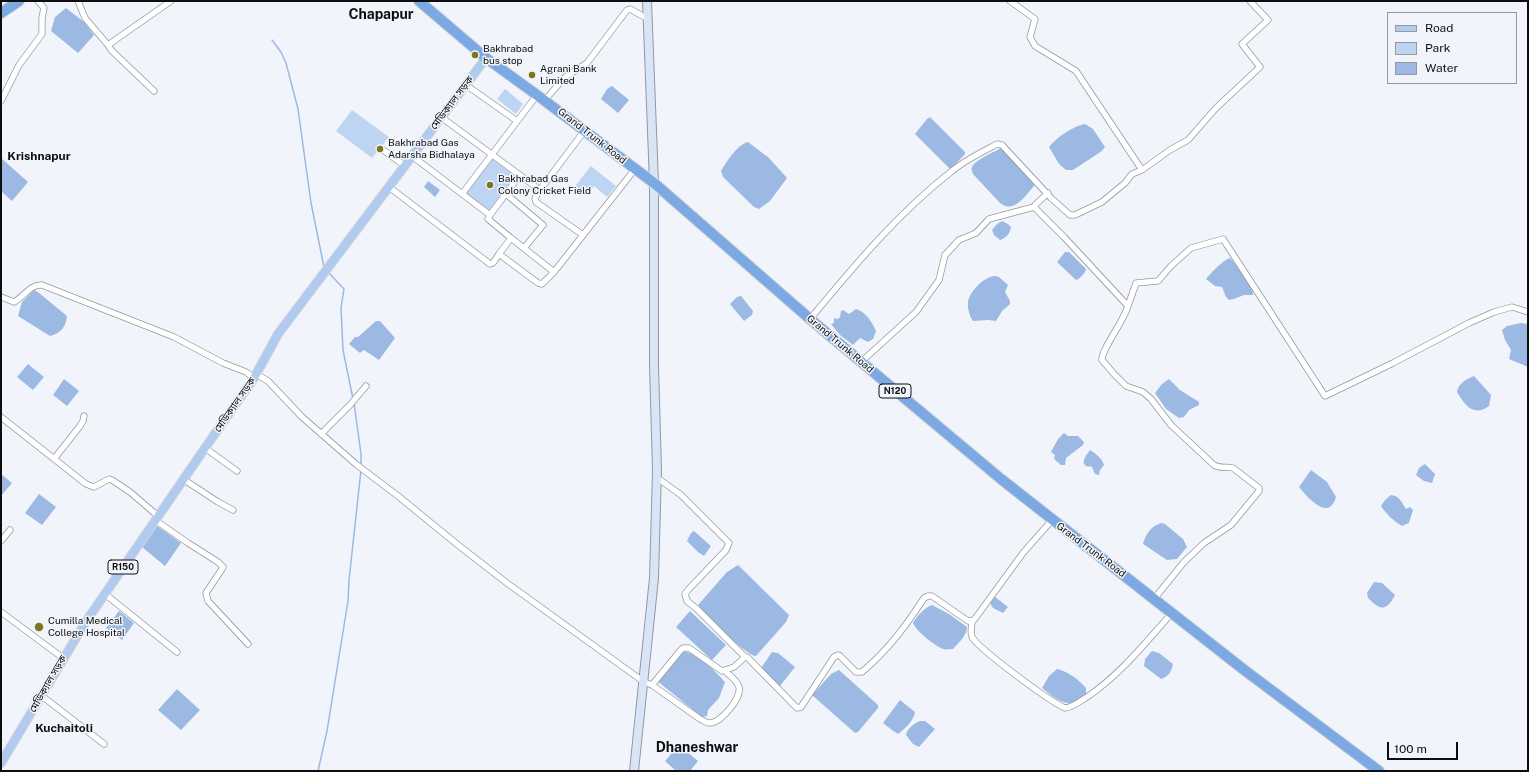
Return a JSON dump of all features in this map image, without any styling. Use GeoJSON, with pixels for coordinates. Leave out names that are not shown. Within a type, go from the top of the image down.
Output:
{"type":"FeatureCollection","features":[{"type":"Feature","properties":{"kind":"highway"},"geometry":{"type":"LineString","coordinates":[[1,13],[19,1]]}},
{"type":"Feature","properties":{"kind":"highway","name":"Grand Trunk Road"},"geometry":{"type":"LineString","coordinates":[[419,1],[486,58],[541,97],[654,183],[810,319],[1052,520],[1286,703],[1379,771]]}},
{"type":"Feature","properties":{"kind":"main road"},"geometry":{"type":"LineString","coordinates":[[634,771],[648,684],[654,578],[656,477],[654,183],[647,1]]}},
{"type":"Feature","properties":{"kind":"main road","name":"মেডিক্যাল সড়ক"},"geometry":{"type":"LineString","coordinates":[[1,763],[42,696],[63,658],[183,479],[255,376],[278,334],[486,58]]}},
{"type":"Feature","properties":{"kind":"street"},"geometry":{"type":"LineString","coordinates":[[1,101],[19,65],[42,34],[42,18],[44,8],[38,1]]}},
{"type":"Feature","properties":{"kind":"street"},"geometry":{"type":"LineString","coordinates":[[78,1],[85,18],[108,45],[112,52],[154,91]]}},
{"type":"Feature","properties":{"kind":"street"},"geometry":{"type":"LineString","coordinates":[[108,45],[171,1]]}},
{"type":"Feature","properties":{"kind":"street"},"geometry":{"type":"LineString","coordinates":[[1010,1],[1035,19],[1030,37],[1036,46],[1076,71],[1142,170]]}},
{"type":"Feature","properties":{"kind":"street"},"geometry":{"type":"LineString","coordinates":[[810,319],[867,251],[911,206],[953,170],[997,144],[1002,145],[1070,215],[1076,215],[1102,202],[1125,182],[1130,175],[1142,170],[1170,150],[1188,140],[1216,108],[1260,68],[1242,44],[1268,20],[1250,1]]}},
{"type":"Feature","properties":{"kind":"street"},"geometry":{"type":"LineString","coordinates":[[462,194],[517,121],[541,97],[564,78],[587,63],[627,10],[630,9],[648,19]]}},
{"type":"Feature","properties":{"kind":"street"},"geometry":{"type":"LineString","coordinates":[[466,85],[517,121]]}},
{"type":"Feature","properties":{"kind":"street"},"geometry":{"type":"LineString","coordinates":[[442,118],[540,190]]}},
{"type":"Feature","properties":{"kind":"street"},"geometry":{"type":"LineString","coordinates":[[582,235],[536,202],[535,198],[585,130]]}},
{"type":"Feature","properties":{"kind":"street"},"geometry":{"type":"LineString","coordinates":[[383,150],[405,166]]}},
{"type":"Feature","properties":{"kind":"street"},"geometry":{"type":"LineString","coordinates":[[412,156],[490,215]]}},
{"type":"Feature","properties":{"kind":"street"},"geometry":{"type":"LineString","coordinates":[[499,254],[540,284],[545,283],[635,169]]}},
{"type":"Feature","properties":{"kind":"street"},"geometry":{"type":"LineString","coordinates":[[520,176],[488,219],[554,272]]}},
{"type":"Feature","properties":{"kind":"street"},"geometry":{"type":"LineString","coordinates":[[389,187],[490,264],[493,263],[511,238]]}},
{"type":"Feature","properties":{"kind":"street"},"geometry":{"type":"LineString","coordinates":[[861,362],[916,312],[939,280],[946,255],[959,240],[976,232],[989,219],[1034,207],[1035,204],[1048,193]]}},
{"type":"Feature","properties":{"kind":"street"},"geometry":{"type":"LineString","coordinates":[[506,194],[543,225],[524,248]]}},
{"type":"Feature","properties":{"kind":"street"},"geometry":{"type":"LineString","coordinates":[[1034,207],[1128,306]]}},
{"type":"Feature","properties":{"kind":"street"},"geometry":{"type":"LineString","coordinates":[[1154,599],[1184,562],[1204,542],[1231,525],[1258,492],[1259,488],[1233,468],[1219,468],[1214,465],[1171,425],[1151,399],[1143,392],[1126,386],[1102,360],[1104,350],[1126,315],[1136,283],[1158,282],[1171,266],[1191,248],[1223,239],[1325,396],[1393,363],[1469,322],[1494,312],[1512,307],[1528,312]]}},
{"type":"Feature","properties":{"kind":"street"},"geometry":{"type":"LineString","coordinates":[[1,297],[14,302],[19,300],[33,286],[39,285],[174,337],[223,363],[268,381],[302,417],[357,465],[507,583],[648,684],[700,719],[709,723],[716,721],[729,710],[740,694],[739,686],[725,671]]}},
{"type":"Feature","properties":{"kind":"street"},"geometry":{"type":"LineString","coordinates":[[321,434],[350,405],[366,386]]}},
{"type":"Feature","properties":{"kind":"street"},"geometry":{"type":"LineString","coordinates":[[54,459],[80,426],[84,416]]}},
{"type":"Feature","properties":{"kind":"street"},"geometry":{"type":"LineString","coordinates":[[1,417],[72,473],[94,487],[109,479],[115,481],[188,543],[218,562],[222,566],[222,569],[206,593],[208,601],[248,644]]}},
{"type":"Feature","properties":{"kind":"street"},"geometry":{"type":"LineString","coordinates":[[205,448],[237,470]]}},
{"type":"Feature","properties":{"kind":"street"},"geometry":{"type":"LineString","coordinates":[[656,477],[681,495],[729,543],[726,550],[685,594],[687,601],[745,657],[747,657],[797,708],[801,707],[834,657],[838,655],[840,656],[856,672],[862,672],[886,649],[906,625],[924,598],[928,596],[932,596],[968,621],[972,621]]}},
{"type":"Feature","properties":{"kind":"street"},"geometry":{"type":"LineString","coordinates":[[183,479],[233,510]]}},
{"type":"Feature","properties":{"kind":"street"},"geometry":{"type":"LineString","coordinates":[[1052,520],[1023,553],[976,618],[972,621],[972,637],[1025,681],[1065,708],[1071,708],[1118,674],[1172,613]]}},
{"type":"Feature","properties":{"kind":"street"},"geometry":{"type":"LineString","coordinates":[[1,541],[10,530]]}},
{"type":"Feature","properties":{"kind":"street"},"geometry":{"type":"LineString","coordinates":[[105,594],[176,652]]}},
{"type":"Feature","properties":{"kind":"street"},"geometry":{"type":"LineString","coordinates":[[1,612],[63,658]]}},
{"type":"Feature","properties":{"kind":"street"},"geometry":{"type":"LineString","coordinates":[[648,684],[683,648],[692,650],[719,670],[725,671],[734,667],[745,657]]}},
{"type":"Feature","properties":{"kind":"street"},"geometry":{"type":"LineString","coordinates":[[42,696],[104,744]]}},
{"type":"Feature","properties":{"kind":"green space"},"geometry":{"type":"Polygon","coordinates":[[[505,89],[523,104],[516,114],[497,99],[505,89]]]}},
{"type":"Feature","properties":{"kind":"green space"},"geometry":{"type":"Polygon","coordinates":[[[352,110],[389,137],[372,158],[336,131],[352,110]]]}},
{"type":"Feature","properties":{"kind":"green space","name":"Bakhrabad Gas Colony Cricket Field"},"geometry":{"type":"Polygon","coordinates":[[[492,159],[515,176],[488,212],[466,194],[492,159]]]}},
{"type":"Feature","properties":{"kind":"green space"},"geometry":{"type":"Polygon","coordinates":[[[591,166],[616,186],[607,197],[594,186],[586,195],[575,186],[591,166]]]}},
{"type":"Feature","properties":{"kind":"water"},"geometry":{"type":"Polygon","coordinates":[[[66,8],[84,22],[94,35],[78,53],[51,31],[55,17],[66,8]]]}},
{"type":"Feature","properties":{"kind":"water"},"geometry":{"type":"Polygon","coordinates":[[[612,86],[629,100],[618,113],[601,99],[607,89],[612,86]]]}},
{"type":"Feature","properties":{"kind":"water"},"geometry":{"type":"Polygon","coordinates":[[[930,117],[965,152],[965,154],[952,168],[949,168],[915,134],[930,117]]]}},
{"type":"Feature","properties":{"kind":"water"},"geometry":{"type":"Polygon","coordinates":[[[1085,124],[1093,129],[1105,147],[1102,151],[1073,170],[1066,170],[1059,164],[1049,147],[1065,133],[1075,127],[1085,124]]]}},
{"type":"Feature","properties":{"kind":"water"},"geometry":{"type":"Polygon","coordinates":[[[748,142],[769,158],[787,178],[770,201],[759,209],[754,207],[723,177],[721,171],[736,150],[744,143],[748,142]]]}},
{"type":"Feature","properties":{"kind":"water"},"geometry":{"type":"Polygon","coordinates":[[[1001,148],[1004,149],[1034,182],[1034,186],[1023,199],[1015,205],[1010,206],[1005,206],[1000,203],[973,174],[972,170],[974,164],[985,156],[1001,148]]]}},
{"type":"Feature","properties":{"kind":"water"},"geometry":{"type":"Polygon","coordinates":[[[1,158],[28,182],[12,201],[1,191],[1,158]]]}},
{"type":"Feature","properties":{"kind":"water"},"geometry":{"type":"Polygon","coordinates":[[[428,181],[440,190],[435,197],[424,187],[428,181]]]}},
{"type":"Feature","properties":{"kind":"water"},"geometry":{"type":"Polygon","coordinates":[[[1002,221],[1011,227],[1010,232],[1000,240],[994,235],[992,230],[1002,221]]]}},
{"type":"Feature","properties":{"kind":"water"},"geometry":{"type":"Polygon","coordinates":[[[1065,252],[1069,252],[1086,269],[1085,272],[1076,280],[1057,262],[1065,252]]]}},
{"type":"Feature","properties":{"kind":"water"},"geometry":{"type":"Polygon","coordinates":[[[1230,258],[1248,281],[1253,291],[1253,295],[1244,295],[1229,300],[1226,297],[1222,287],[1215,286],[1206,279],[1214,270],[1230,258]]]}},
{"type":"Feature","properties":{"kind":"water"},"geometry":{"type":"Polygon","coordinates":[[[995,276],[999,277],[1008,285],[1005,292],[1010,304],[1002,311],[996,321],[973,321],[968,310],[969,298],[978,285],[995,276]]]}},
{"type":"Feature","properties":{"kind":"water"},"geometry":{"type":"Polygon","coordinates":[[[34,290],[67,316],[64,326],[57,333],[50,336],[18,316],[22,302],[34,290]]]}},
{"type":"Feature","properties":{"kind":"water"},"geometry":{"type":"Polygon","coordinates":[[[741,296],[753,311],[752,315],[744,321],[730,304],[737,297],[741,296]]]}},
{"type":"Feature","properties":{"kind":"water"},"geometry":{"type":"Polygon","coordinates":[[[856,309],[860,310],[866,315],[876,331],[873,339],[868,342],[860,338],[853,345],[840,335],[831,324],[834,323],[834,318],[838,319],[840,317],[841,311],[843,310],[849,314],[856,309]]]}},
{"type":"Feature","properties":{"kind":"water"},"geometry":{"type":"Polygon","coordinates":[[[376,321],[380,321],[395,338],[379,360],[364,350],[360,353],[349,344],[355,337],[358,337],[376,321]]]}},
{"type":"Feature","properties":{"kind":"water"},"geometry":{"type":"Polygon","coordinates":[[[1521,323],[1528,324],[1528,367],[1509,359],[1511,350],[1505,340],[1502,330],[1507,326],[1521,323]]]}},
{"type":"Feature","properties":{"kind":"water"},"geometry":{"type":"Polygon","coordinates":[[[28,364],[44,377],[33,390],[17,377],[28,364]]]}},
{"type":"Feature","properties":{"kind":"water"},"geometry":{"type":"Polygon","coordinates":[[[1474,376],[1491,395],[1489,406],[1484,409],[1474,410],[1470,408],[1463,402],[1457,392],[1463,382],[1474,376]]]}},
{"type":"Feature","properties":{"kind":"water"},"geometry":{"type":"Polygon","coordinates":[[[64,379],[79,391],[67,406],[53,395],[64,379]]]}},
{"type":"Feature","properties":{"kind":"water"},"geometry":{"type":"Polygon","coordinates":[[[1169,379],[1180,390],[1199,402],[1199,405],[1189,410],[1184,417],[1179,418],[1166,409],[1155,393],[1162,384],[1169,379]]]}},
{"type":"Feature","properties":{"kind":"water"},"geometry":{"type":"Polygon","coordinates":[[[1064,433],[1068,436],[1078,436],[1084,442],[1083,445],[1066,458],[1065,465],[1061,465],[1054,459],[1055,455],[1051,452],[1058,439],[1064,433]]]}},
{"type":"Feature","properties":{"kind":"water"},"geometry":{"type":"Polygon","coordinates":[[[1090,450],[1100,458],[1104,465],[1100,470],[1099,475],[1095,474],[1092,467],[1084,464],[1085,458],[1090,450]]]}},
{"type":"Feature","properties":{"kind":"water"},"geometry":{"type":"Polygon","coordinates":[[[1425,464],[1435,474],[1432,483],[1424,481],[1416,475],[1419,468],[1425,464]]]}},
{"type":"Feature","properties":{"kind":"water"},"geometry":{"type":"Polygon","coordinates":[[[1311,470],[1327,482],[1336,497],[1333,504],[1329,508],[1318,506],[1299,487],[1311,470]]]}},
{"type":"Feature","properties":{"kind":"water"},"geometry":{"type":"Polygon","coordinates":[[[1,474],[12,483],[1,496],[1,474]]]}},
{"type":"Feature","properties":{"kind":"water"},"geometry":{"type":"Polygon","coordinates":[[[39,494],[56,507],[42,525],[25,513],[39,494]]]}},
{"type":"Feature","properties":{"kind":"water"},"geometry":{"type":"Polygon","coordinates":[[[1391,495],[1399,498],[1406,509],[1410,507],[1413,510],[1409,523],[1402,526],[1390,517],[1381,506],[1391,495]]]}},
{"type":"Feature","properties":{"kind":"water"},"geometry":{"type":"Polygon","coordinates":[[[1157,524],[1165,524],[1183,539],[1187,547],[1177,559],[1167,560],[1143,544],[1149,531],[1157,524]]]}},
{"type":"Feature","properties":{"kind":"water"},"geometry":{"type":"Polygon","coordinates":[[[157,526],[181,543],[165,566],[142,547],[157,526]]]}},
{"type":"Feature","properties":{"kind":"water"},"geometry":{"type":"Polygon","coordinates":[[[694,531],[711,546],[704,556],[687,541],[691,533],[694,531]]]}},
{"type":"Feature","properties":{"kind":"water"},"geometry":{"type":"Polygon","coordinates":[[[738,565],[789,615],[786,622],[756,656],[744,649],[726,634],[698,605],[727,572],[738,565]]]}},
{"type":"Feature","properties":{"kind":"water"},"geometry":{"type":"Polygon","coordinates":[[[1374,582],[1382,583],[1395,595],[1389,605],[1379,607],[1368,598],[1367,593],[1374,582]]]}},
{"type":"Feature","properties":{"kind":"water"},"geometry":{"type":"Polygon","coordinates":[[[994,596],[1008,607],[1003,613],[992,607],[990,602],[994,596]]]}},
{"type":"Feature","properties":{"kind":"water"},"geometry":{"type":"Polygon","coordinates":[[[932,605],[949,614],[967,627],[964,636],[953,649],[944,649],[935,645],[922,634],[913,623],[921,612],[932,605]]]}},
{"type":"Feature","properties":{"kind":"water"},"geometry":{"type":"Polygon","coordinates":[[[119,611],[134,623],[122,640],[106,628],[119,611]]]}},
{"type":"Feature","properties":{"kind":"water"},"geometry":{"type":"Polygon","coordinates":[[[690,611],[726,645],[712,660],[676,627],[690,611]]]}},
{"type":"Feature","properties":{"kind":"water"},"geometry":{"type":"Polygon","coordinates":[[[683,651],[695,655],[725,682],[719,698],[708,710],[707,716],[702,717],[657,681],[683,651]]]}},
{"type":"Feature","properties":{"kind":"water"},"geometry":{"type":"Polygon","coordinates":[[[1152,651],[1159,653],[1173,664],[1172,669],[1166,677],[1161,679],[1144,666],[1145,659],[1152,651]]]}},
{"type":"Feature","properties":{"kind":"water"},"geometry":{"type":"Polygon","coordinates":[[[772,652],[778,653],[795,667],[780,686],[777,685],[761,668],[772,652]]]}},
{"type":"Feature","properties":{"kind":"water"},"geometry":{"type":"Polygon","coordinates":[[[1057,669],[1073,676],[1080,682],[1086,688],[1086,694],[1073,702],[1065,703],[1042,688],[1049,676],[1057,669]]]}},
{"type":"Feature","properties":{"kind":"water"},"geometry":{"type":"Polygon","coordinates":[[[839,670],[878,705],[878,708],[858,732],[855,733],[812,695],[831,674],[839,670]]]}},
{"type":"Feature","properties":{"kind":"water"},"geometry":{"type":"Polygon","coordinates":[[[177,689],[200,710],[181,730],[158,710],[177,689]]]}},
{"type":"Feature","properties":{"kind":"water"},"geometry":{"type":"Polygon","coordinates":[[[900,700],[915,712],[909,724],[898,734],[883,723],[900,700]]]}},
{"type":"Feature","properties":{"kind":"water"},"geometry":{"type":"Polygon","coordinates":[[[920,721],[925,721],[935,729],[919,747],[913,744],[906,735],[911,726],[920,721]]]}},
{"type":"Feature","properties":{"kind":"water"},"geometry":{"type":"Polygon","coordinates":[[[679,745],[698,761],[690,771],[676,771],[665,761],[679,745]]]}},
{"type":"Feature","properties":{"kind":"waterway"},"geometry":{"type":"LineString","coordinates":[[272,40],[281,52],[286,63],[298,109],[311,203],[324,267]]}},
{"type":"Feature","properties":{"kind":"waterway"},"geometry":{"type":"LineString","coordinates":[[329,273],[344,289],[341,308],[343,350],[353,399]]}},
{"type":"Feature","properties":{"kind":"waterway"},"geometry":{"type":"LineString","coordinates":[[354,403],[361,454],[361,466]]}},
{"type":"Feature","properties":{"kind":"waterway"},"geometry":{"type":"LineString","coordinates":[[318,771],[327,731],[348,601],[361,470]]}},
{"type":"Feature","properties":{"kind":"place","name":"Bakhrabad bus stop"},"geometry":{"type":"Point","coordinates":[475,55]}},
{"type":"Feature","properties":{"kind":"place","name":"Agrani Bank Limited"},"geometry":{"type":"Point","coordinates":[532,75]}},
{"type":"Feature","properties":{"kind":"place","name":"Bakhrabad Gas Adarsha Bidhalaya"},"geometry":{"type":"Point","coordinates":[380,149]}},
{"type":"Feature","properties":{"kind":"place","name":"Bakhrabad Gas Colony Cricket Field"},"geometry":{"type":"Point","coordinates":[490,185]}},
{"type":"Feature","properties":{"kind":"place","name":"Cumilla Medical College Hospital"},"geometry":{"type":"Point","coordinates":[39,627]}},
{"type":"Feature","properties":{"kind":"district","name":"Chapapur"},"geometry":{"type":"Point","coordinates":[381,15]}},
{"type":"Feature","properties":{"kind":"district","name":"Krishnapur"},"geometry":{"type":"Point","coordinates":[39,156]}},
{"type":"Feature","properties":{"kind":"district","name":"Kuchaitoli"},"geometry":{"type":"Point","coordinates":[64,728]}},
{"type":"Feature","properties":{"kind":"district","name":"Dhaneshwar"},"geometry":{"type":"Point","coordinates":[697,748]}}]}
